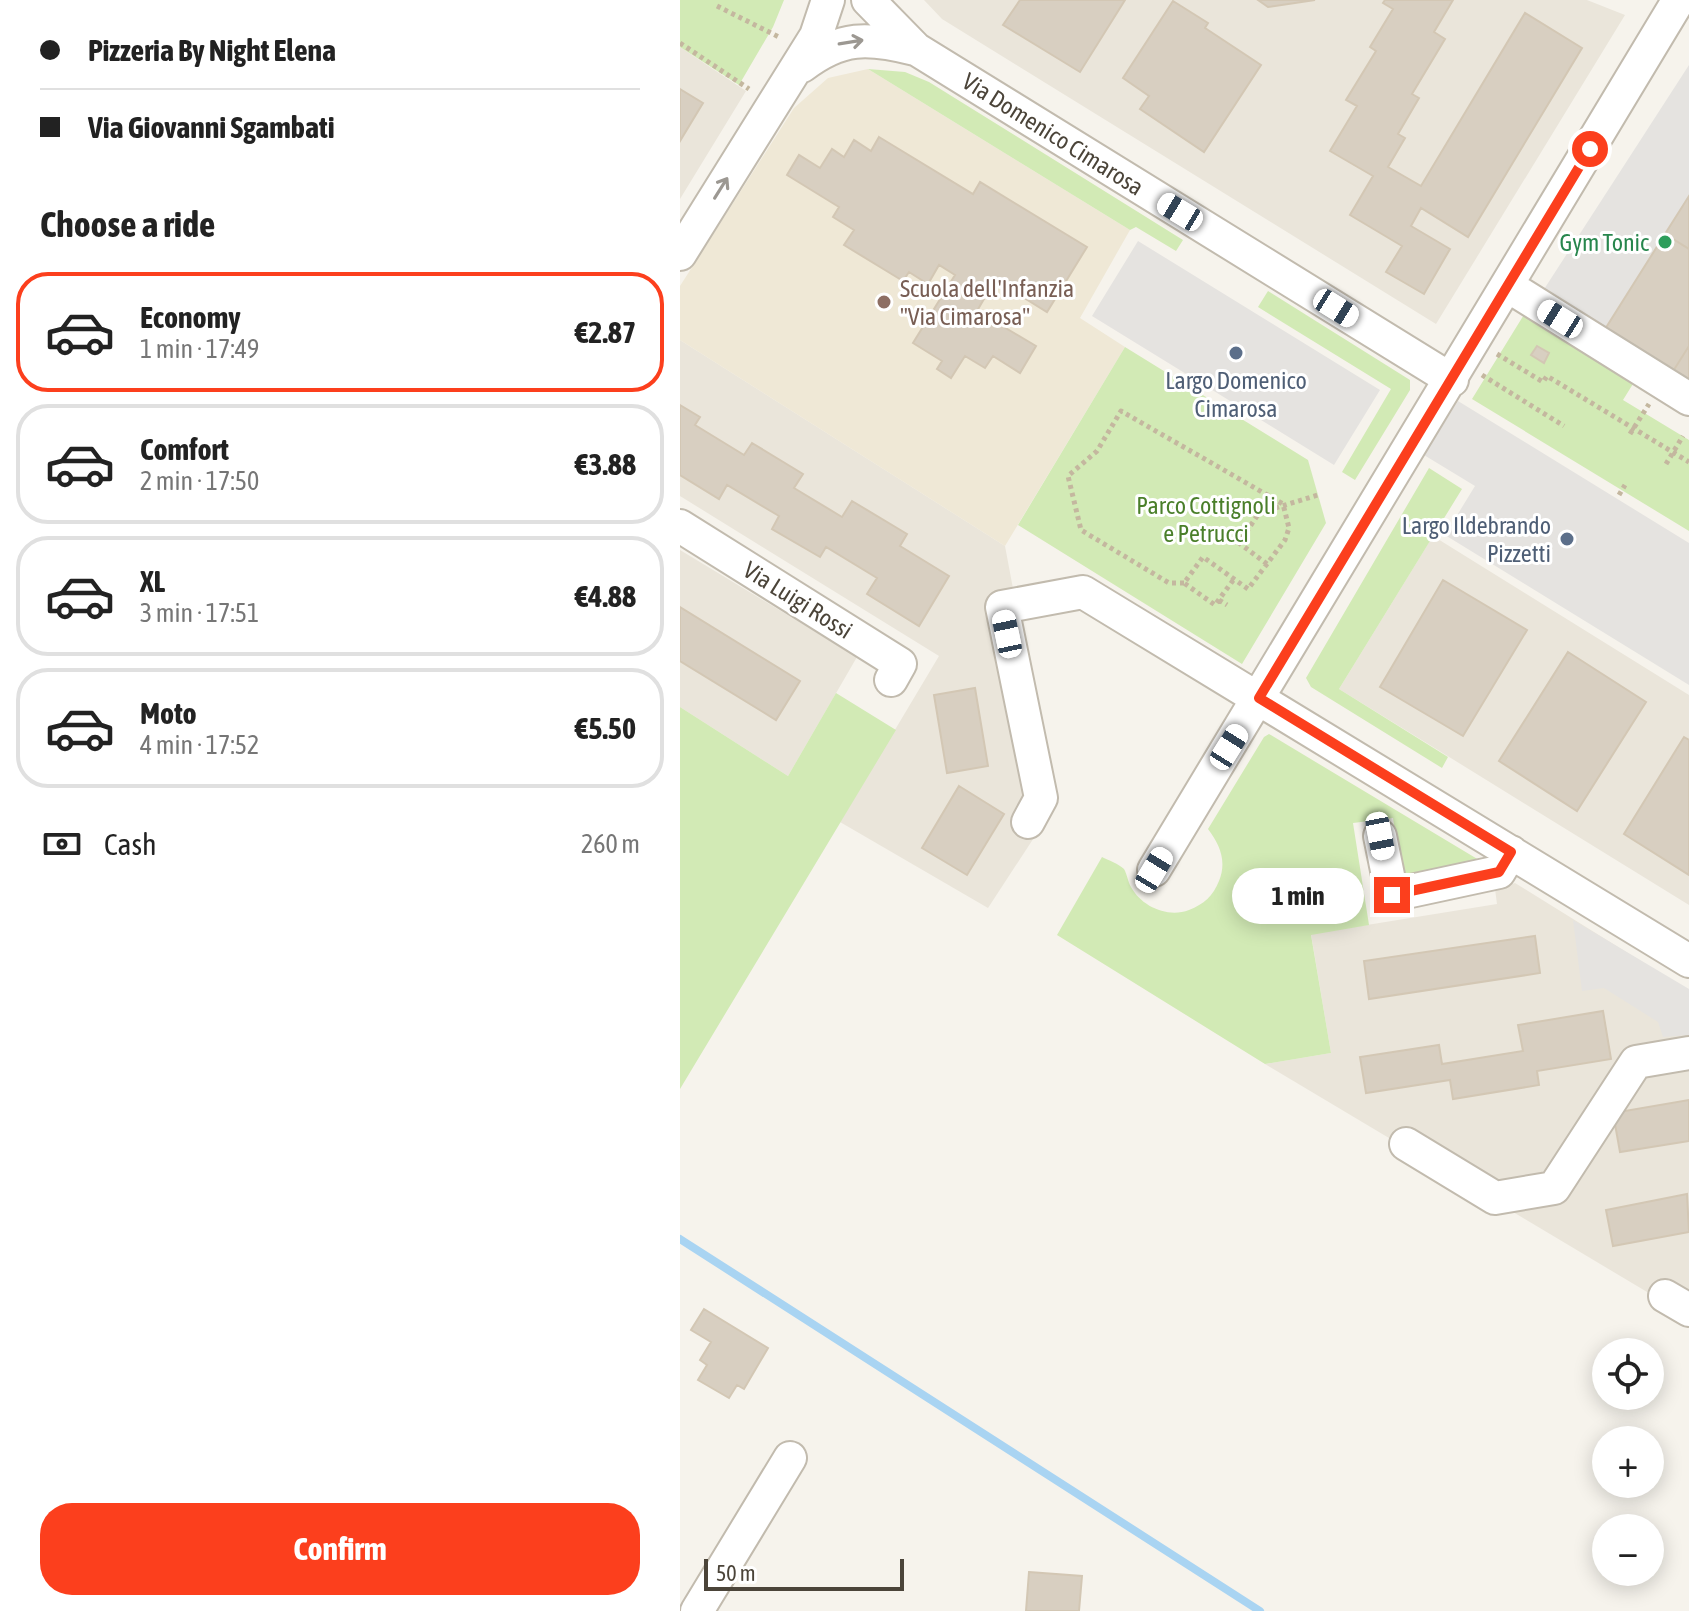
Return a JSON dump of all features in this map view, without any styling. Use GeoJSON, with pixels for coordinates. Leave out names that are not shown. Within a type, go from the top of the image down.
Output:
{"type":"FeatureCollection","features":[{"type":"Feature","properties":{"kind":"street"},"geometry":{"type":"LineString","coordinates":[[680,254],[816,36],[828,0]]}},
{"type":"Feature","properties":{"kind":"street","name":"Via Domenico Cimarosa"},"geometry":{"type":"LineString","coordinates":[[868,0],[916,49],[1467,377]]}},
{"type":"Feature","properties":{"kind":"street"},"geometry":{"type":"LineString","coordinates":[[1154,870],[1259,698],[1467,377],[1508,286],[1672,5]]}},
{"type":"Feature","properties":{"kind":"street"},"geometry":{"type":"LineString","coordinates":[[793,73],[821,51],[842,43],[867,40],[916,49]]}},
{"type":"Feature","properties":{"kind":"street"},"geometry":{"type":"LineString","coordinates":[[1508,286],[1689,399]]}},
{"type":"Feature","properties":{"kind":"street","name":"Via Luigi Rossi"},"geometry":{"type":"LineString","coordinates":[[680,526],[900,664],[891,680]]}},
{"type":"Feature","properties":{"kind":"street"},"geometry":{"type":"LineString","coordinates":[[1028,822],[1041,798],[1002,607],[1083,592],[1689,961]]}},
{"type":"Feature","properties":{"kind":"street"},"geometry":{"type":"LineString","coordinates":[[1380,836],[1392,895],[1499,872],[1511,852]]}},
{"type":"Feature","properties":{"kind":"street"},"geometry":{"type":"LineString","coordinates":[[1406,1144],[1495,1198],[1554,1188],[1636,1062],[1689,1053]]}},
{"type":"Feature","properties":{"kind":"street"},"geometry":{"type":"LineString","coordinates":[[697,1611],[790,1458]]}},
{"type":"Feature","properties":{"kind":"path"},"geometry":{"type":"LineString","coordinates":[[717,6],[781,38]]}},
{"type":"Feature","properties":{"kind":"path"},"geometry":{"type":"LineString","coordinates":[[680,43],[751,90]]}},
{"type":"Feature","properties":{"kind":"path"},"geometry":{"type":"LineString","coordinates":[[1495,353],[1543,382],[1547,376],[1689,462]]}},
{"type":"Feature","properties":{"kind":"path"},"geometry":{"type":"LineString","coordinates":[[1467,377],[1564,426]]}},
{"type":"Feature","properties":{"kind":"path"},"geometry":{"type":"LineString","coordinates":[[1184,583],[1203,557],[1234,579],[1248,589],[1285,540],[1289,528],[1283,504],[1121,411],[1097,451],[1068,476],[1081,530],[1169,583],[1184,583],[1215,605],[1234,579]]}},
{"type":"Feature","properties":{"kind":"path"},"geometry":{"type":"LineString","coordinates":[[1666,464],[1683,436]]}},
{"type":"Feature","properties":{"kind":"path"},"geometry":{"type":"LineString","coordinates":[[1619,495],[1625,485]]}},
{"type":"Feature","properties":{"kind":"path"},"geometry":{"type":"LineString","coordinates":[[1267,564],[1239,543],[1259,513],[1318,495]]}},
{"type":"Feature","properties":{"kind":"path"},"geometry":{"type":"LineString","coordinates":[[1219,600],[1227,605]]}},
{"type":"Feature","properties":{"kind":"shaded area"},"geometry":{"type":"Polygon","coordinates":[[[924,0],[1587,0],[1625,15],[1436,324],[942,19],[924,0]]]}},
{"type":"Feature","properties":{"kind":"shaded area"},"geometry":{"type":"Polygon","coordinates":[[[680,47],[746,91],[680,199],[680,47]]]}},
{"type":"Feature","properties":{"kind":"shaded area"},"geometry":{"type":"Polygon","coordinates":[[[1689,65],[1689,196],[1602,334],[1539,297],[1689,65]]]}},
{"type":"Feature","properties":{"kind":"shaded area","name":"Scuola dell'Infanzia \"Via Cimarosa\""},"geometry":{"type":"Polygon","coordinates":[[[868,69],[1130,230],[1080,318],[1125,347],[1005,546],[680,340],[680,286],[794,108],[828,78],[868,69]]]}},
{"type":"Feature","properties":{"kind":"shaded area","name":"Largo Domenico Cimarosa"},"geometry":{"type":"Polygon","coordinates":[[[1138,241],[1380,390],[1334,465],[1092,316],[1138,241]]]}},
{"type":"Feature","properties":{"kind":"shaded area"},"geometry":{"type":"Polygon","coordinates":[[[680,340],[1005,546],[1054,807],[988,908],[840,822],[939,656],[680,496],[680,340]]]}},
{"type":"Feature","properties":{"kind":"shaded area","name":"Largo Ildebrando Pizzetti"},"geometry":{"type":"Polygon","coordinates":[[[1458,401],[1689,543],[1689,685],[1445,535],[1475,486],[1424,455],[1458,401]]]}},
{"type":"Feature","properties":{"kind":"shaded area"},"geometry":{"type":"Polygon","coordinates":[[[1433,536],[1689,695],[1689,905],[1339,689],[1433,536]]]}},
{"type":"Feature","properties":{"kind":"shaded area"},"geometry":{"type":"Polygon","coordinates":[[[680,550],[857,657],[788,776],[680,707],[680,550]]]}},
{"type":"Feature","properties":{"kind":"shaded area"},"geometry":{"type":"Polygon","coordinates":[[[1515,883],[1689,991],[1689,1317],[1265,1064],[1331,1053],[1311,934],[1497,904],[1495,889],[1515,883]]]}},
{"type":"Feature","properties":{"kind":"shaded area"},"geometry":{"type":"Polygon","coordinates":[[[1573,920],[1689,989],[1689,1035],[1663,1037],[1658,1022],[1604,988],[1582,991],[1573,920]]]}},
{"type":"Feature","properties":{"kind":"green space"},"geometry":{"type":"Polygon","coordinates":[[[680,0],[784,0],[773,27],[739,85],[680,47],[680,0]]]}},
{"type":"Feature","properties":{"kind":"green space"},"geometry":{"type":"Polygon","coordinates":[[[868,69],[905,72],[929,82],[1183,240],[1176,251],[1136,227],[1130,230],[868,69]]]}},
{"type":"Feature","properties":{"kind":"green space"},"geometry":{"type":"Polygon","coordinates":[[[1268,291],[1410,380],[1410,390],[1355,480],[1342,472],[1391,389],[1258,307],[1268,291]]]}},
{"type":"Feature","properties":{"kind":"green space"},"geometry":{"type":"Polygon","coordinates":[[[1525,313],[1636,379],[1623,400],[1689,440],[1689,531],[1472,399],[1525,313]]]}},
{"type":"Feature","properties":{"kind":"green space","name":"Parco Cottignoli e Petrucci"},"geometry":{"type":"Polygon","coordinates":[[[1125,347],[1308,460],[1326,523],[1242,664],[1018,525],[1125,347]]]}},
{"type":"Feature","properties":{"kind":"green space"},"geometry":{"type":"Polygon","coordinates":[[[1429,468],[1462,489],[1339,689],[1448,757],[1442,768],[1311,687],[1306,678],[1429,468]]]}},
{"type":"Feature","properties":{"kind":"green space"},"geometry":{"type":"Polygon","coordinates":[[[836,693],[896,730],[680,1089],[680,707],[788,776],[836,693]]]}},
{"type":"Feature","properties":{"kind":"green space"},"geometry":{"type":"Polygon","coordinates":[[[1269,734],[1489,866],[1402,880],[1393,818],[1353,823],[1369,925],[1311,935],[1331,1053],[1265,1064],[1057,935],[1102,857],[1124,869],[1136,894],[1156,909],[1181,912],[1207,899],[1217,886],[1222,867],[1219,847],[1208,829],[1264,737],[1269,734]]]}},
{"type":"Feature","properties":{"kind":"building"},"geometry":{"type":"Polygon","coordinates":[[[1020,0],[1125,0],[1080,72],[1003,25],[1020,0]]]}},
{"type":"Feature","properties":{"kind":"building"},"geometry":{"type":"Polygon","coordinates":[[[1258,0],[1315,0],[1268,7],[1258,0]]]}},
{"type":"Feature","properties":{"kind":"building"},"geometry":{"type":"Polygon","coordinates":[[[1385,0],[1453,0],[1434,32],[1445,39],[1412,94],[1419,98],[1398,134],[1405,138],[1388,167],[1421,186],[1525,13],[1582,48],[1468,237],[1421,208],[1411,226],[1450,249],[1424,294],[1386,272],[1402,246],[1350,215],[1373,176],[1330,151],[1357,106],[1346,100],[1376,51],[1370,47],[1393,9],[1383,3],[1385,0]]]}},
{"type":"Feature","properties":{"kind":"building"},"geometry":{"type":"Polygon","coordinates":[[[1173,1],[1208,23],[1205,28],[1261,65],[1204,152],[1140,109],[1149,96],[1123,78],[1173,1]]]}},
{"type":"Feature","properties":{"kind":"building"},"geometry":{"type":"Polygon","coordinates":[[[680,89],[703,103],[680,141],[680,89]]]}},
{"type":"Feature","properties":{"kind":"building"},"geometry":{"type":"Polygon","coordinates":[[[879,137],[973,194],[980,182],[1087,247],[1047,312],[995,280],[977,311],[1036,346],[1020,373],[993,356],[985,368],[965,356],[951,378],[937,369],[942,361],[913,343],[955,275],[939,265],[928,284],[909,272],[903,281],[844,245],[854,230],[833,217],[839,207],[787,175],[799,155],[820,168],[832,149],[844,157],[854,140],[871,151],[879,137]]]}},
{"type":"Feature","properties":{"kind":"building"},"geometry":{"type":"Polygon","coordinates":[[[1689,196],[1689,249],[1665,234],[1689,196]]]}},
{"type":"Feature","properties":{"kind":"building"},"geometry":{"type":"Polygon","coordinates":[[[1665,234],[1689,249],[1689,346],[1670,376],[1602,334],[1665,234]]]}},
{"type":"Feature","properties":{"kind":"building"},"geometry":{"type":"Polygon","coordinates":[[[1537,346],[1549,353],[1544,363],[1531,355],[1537,346]]]}},
{"type":"Feature","properties":{"kind":"building"},"geometry":{"type":"Polygon","coordinates":[[[1689,346],[1689,389],[1670,376],[1689,346]]]}},
{"type":"Feature","properties":{"kind":"building"},"geometry":{"type":"Polygon","coordinates":[[[680,405],[700,417],[695,425],[744,455],[752,443],[803,474],[794,488],[842,517],[852,501],[907,534],[900,546],[949,576],[919,626],[867,594],[877,578],[826,547],[820,557],[772,529],[779,516],[727,485],[719,499],[680,475],[680,405]]]}},
{"type":"Feature","properties":{"kind":"building"},"geometry":{"type":"Polygon","coordinates":[[[1443,580],[1527,630],[1463,736],[1380,687],[1443,580]]]}},
{"type":"Feature","properties":{"kind":"building"},"geometry":{"type":"Polygon","coordinates":[[[680,607],[800,681],[776,720],[680,661],[680,607]]]}},
{"type":"Feature","properties":{"kind":"building"},"geometry":{"type":"Polygon","coordinates":[[[1568,652],[1646,702],[1577,811],[1499,761],[1568,652]]]}},
{"type":"Feature","properties":{"kind":"building"},"geometry":{"type":"Polygon","coordinates":[[[975,688],[988,766],[947,773],[934,695],[975,688]]]}},
{"type":"Feature","properties":{"kind":"building"},"geometry":{"type":"Polygon","coordinates":[[[1684,737],[1689,740],[1689,875],[1624,834],[1684,737]]]}},
{"type":"Feature","properties":{"kind":"building"},"geometry":{"type":"Polygon","coordinates":[[[959,786],[1004,814],[967,875],[922,848],[959,786]]]}},
{"type":"Feature","properties":{"kind":"building"},"geometry":{"type":"Polygon","coordinates":[[[1535,936],[1540,973],[1369,999],[1364,961],[1535,936]]]}},
{"type":"Feature","properties":{"kind":"building"},"geometry":{"type":"Polygon","coordinates":[[[1603,1011],[1611,1059],[1537,1071],[1539,1085],[1453,1099],[1450,1080],[1366,1093],[1360,1057],[1439,1045],[1442,1064],[1523,1051],[1518,1025],[1603,1011]]]}},
{"type":"Feature","properties":{"kind":"building"},"geometry":{"type":"Polygon","coordinates":[[[1689,1100],[1689,1141],[1620,1152],[1613,1113],[1689,1100]]]}},
{"type":"Feature","properties":{"kind":"building"},"geometry":{"type":"Polygon","coordinates":[[[1687,1194],[1689,1232],[1613,1246],[1606,1210],[1687,1194]]]}},
{"type":"Feature","properties":{"kind":"building"},"geometry":{"type":"Polygon","coordinates":[[[704,1309],[768,1348],[744,1389],[737,1385],[729,1398],[698,1380],[707,1365],[700,1360],[711,1342],[691,1330],[704,1309]]]}},
{"type":"Feature","properties":{"kind":"building"},"geometry":{"type":"Polygon","coordinates":[[[1029,1572],[1082,1576],[1079,1611],[1026,1611],[1029,1572]]]}},
{"type":"Feature","properties":{"kind":"waterway"},"geometry":{"type":"LineString","coordinates":[[680,1239],[1260,1611]]}},
{"type":"Feature","properties":{"kind":"place","name":"Gym Tonic"},"geometry":{"type":"Point","coordinates":[1665,242]}},
{"type":"Feature","properties":{"kind":"place","name":"Scuola dell'Infanzia \"Via Cimarosa\""},"geometry":{"type":"Point","coordinates":[884,302]}},
{"type":"Feature","properties":{"kind":"place","name":"Largo Domenico Cimarosa"},"geometry":{"type":"Point","coordinates":[1236,353]}},
{"type":"Feature","properties":{"kind":"place","name":"Largo Ildebrando Pizzetti"},"geometry":{"type":"Point","coordinates":[1567,539]}},
{"type":"Feature","properties":{"kind":"route"},"geometry":{"type":"LineString","coordinates":[[1392,895],[1499,872],[1511,852],[1259,698],[1590,149]]}}]}
